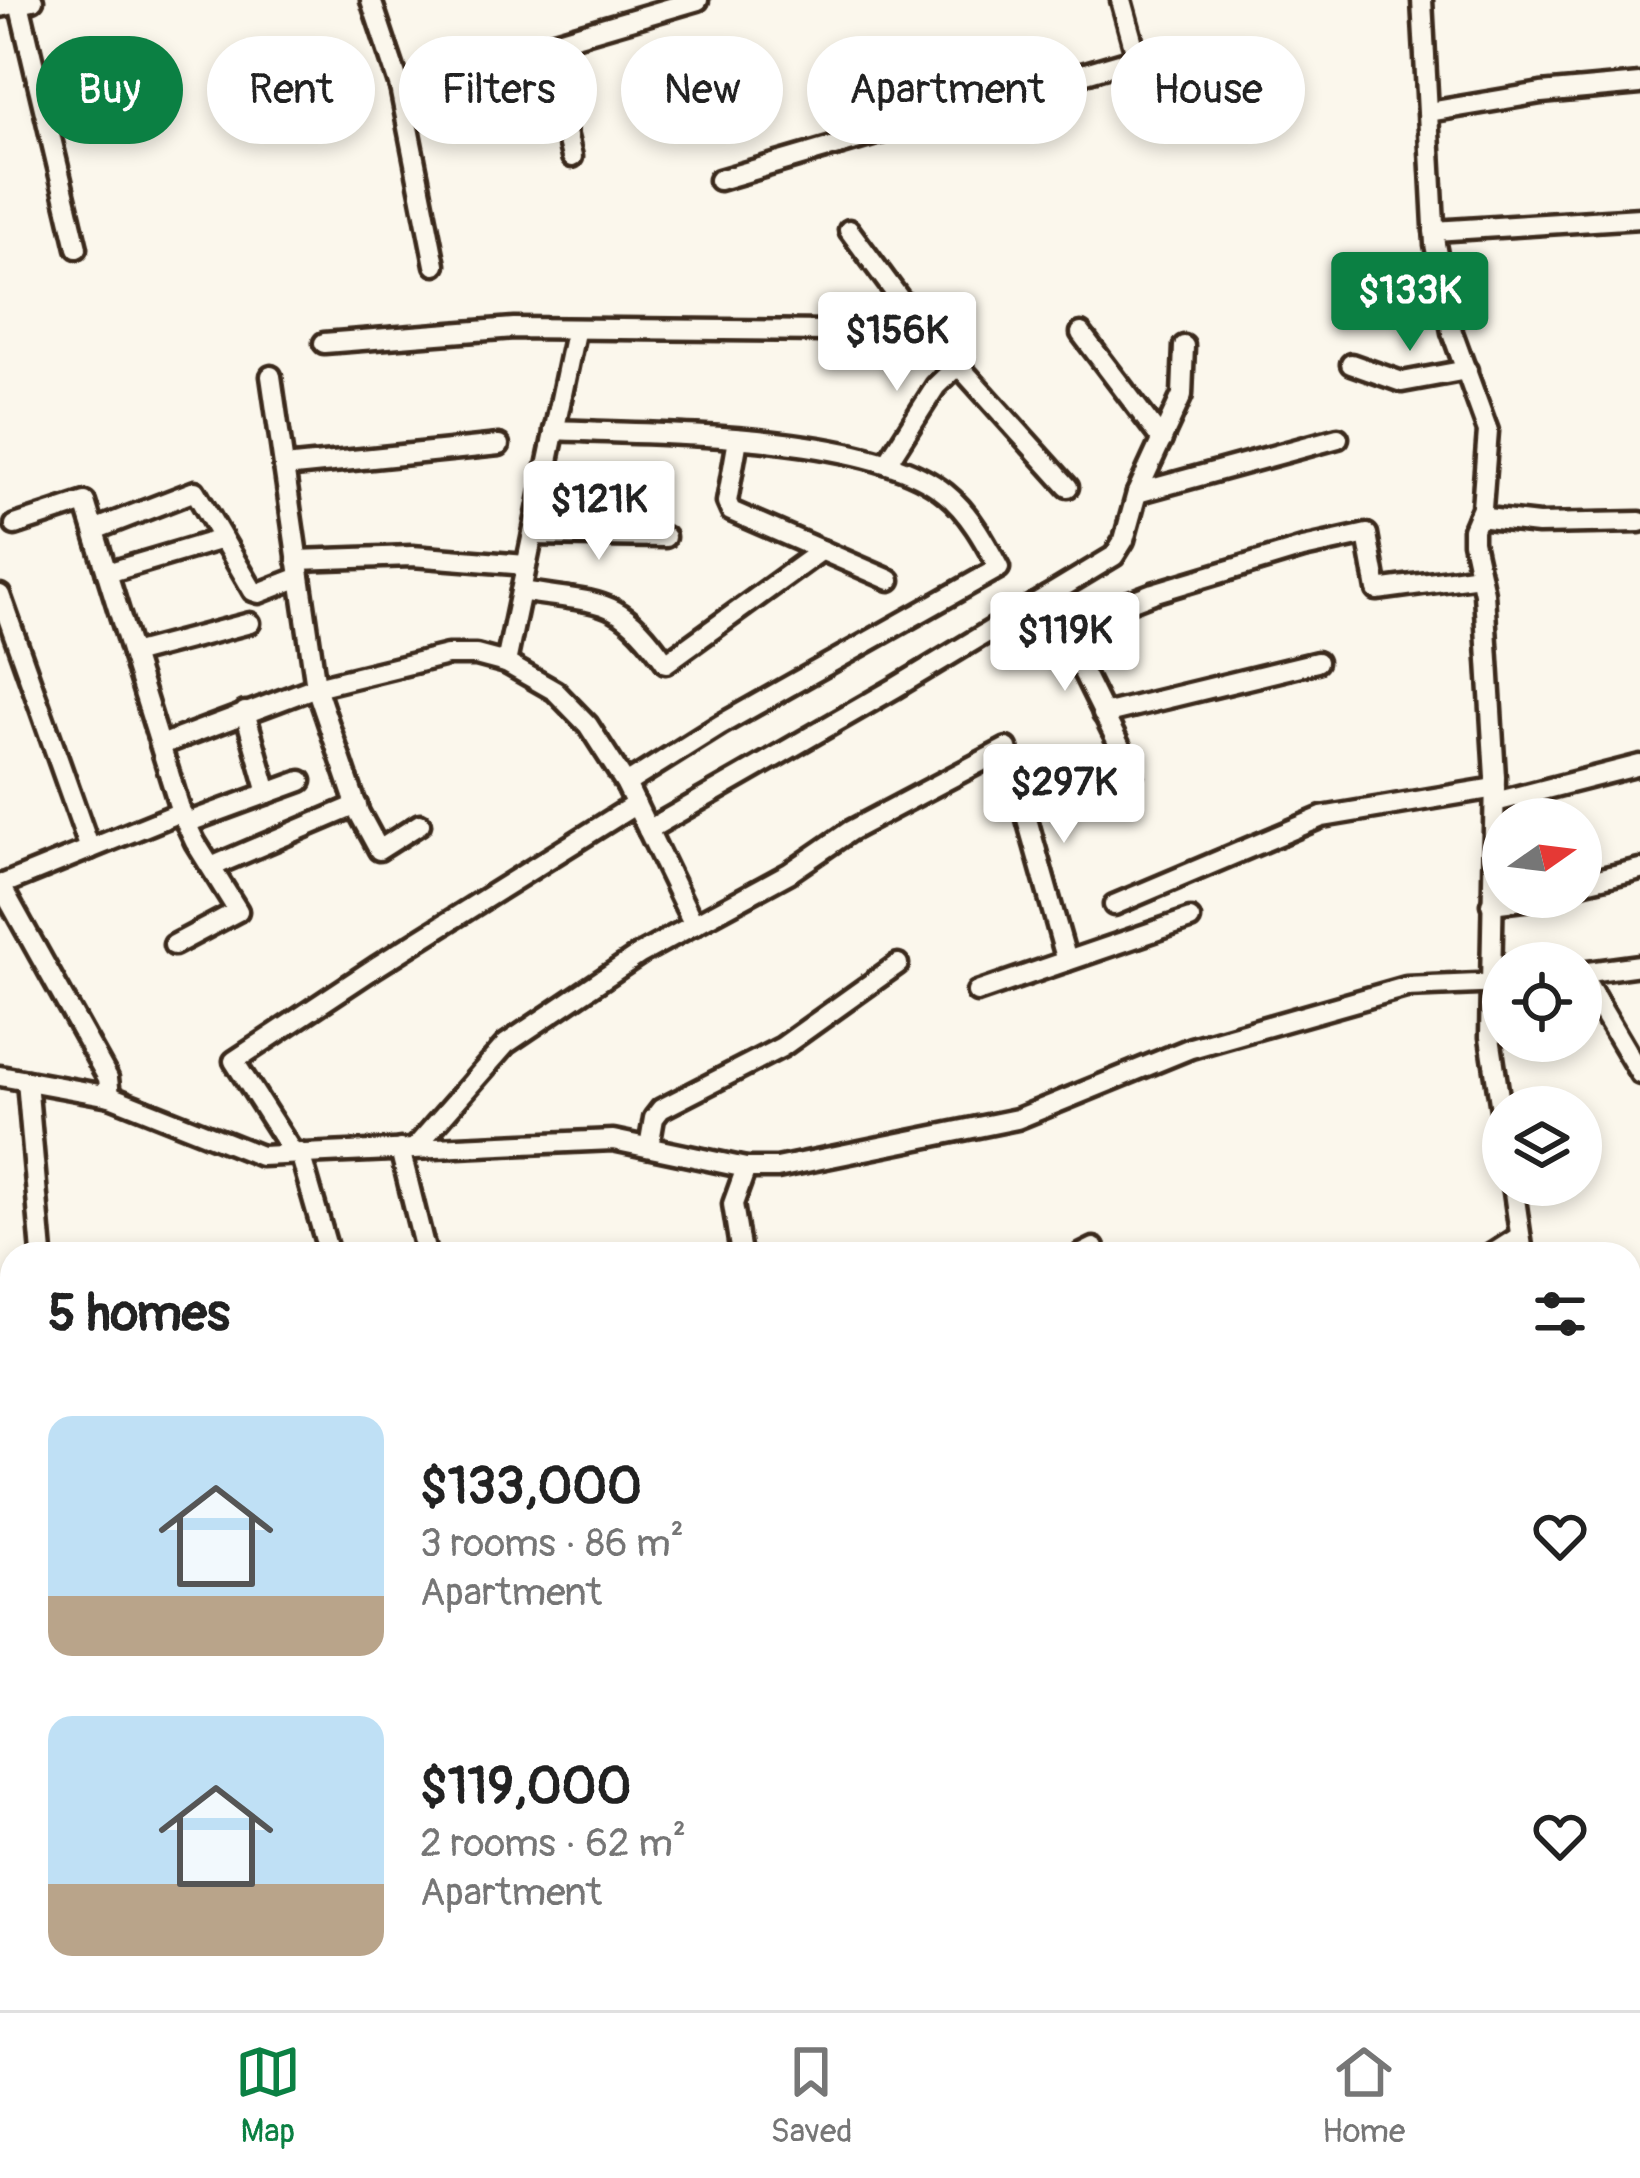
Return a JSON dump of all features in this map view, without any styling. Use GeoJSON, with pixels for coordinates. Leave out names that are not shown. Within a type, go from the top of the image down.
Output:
{"type":"FeatureCollection","features":[{"type":"Feature","properties":{"kind":"street"},"geometry":{"type":"LineString","coordinates":[[371,0],[399,84]]}},
{"type":"Feature","properties":{"kind":"street"},"geometry":{"type":"LineString","coordinates":[[572,36],[698,0]]}},
{"type":"Feature","properties":{"kind":"street"},"geometry":{"type":"LineString","coordinates":[[718,180],[1137,58],[1121,0]]}},
{"type":"Feature","properties":{"kind":"street"},"geometry":{"type":"LineString","coordinates":[[1422,0],[1434,231],[1452,332],[1488,431],[1473,542],[1480,576],[1495,798]]}},
{"type":"Feature","properties":{"kind":"street"},"geometry":{"type":"LineString","coordinates":[[18,3],[77,248]]}},
{"type":"Feature","properties":{"kind":"street"},"geometry":{"type":"LineString","coordinates":[[1430,112],[1541,93],[1640,84]]}},
{"type":"Feature","properties":{"kind":"street"},"geometry":{"type":"LineString","coordinates":[[411,144],[435,265]]}},
{"type":"Feature","properties":{"kind":"street"},"geometry":{"type":"LineString","coordinates":[[569,144],[572,158]]}},
{"type":"Feature","properties":{"kind":"street"},"geometry":{"type":"LineString","coordinates":[[1434,231],[1640,218]]}},
{"type":"Feature","properties":{"kind":"street"},"geometry":{"type":"LineString","coordinates":[[849,230],[905,306],[1068,487]]}},
{"type":"Feature","properties":{"kind":"street"},"geometry":{"type":"LineString","coordinates":[[324,343],[514,328],[832,331],[905,306]]}},
{"type":"Feature","properties":{"kind":"street"},"geometry":{"type":"LineString","coordinates":[[506,663],[575,332]]}},
{"type":"Feature","properties":{"kind":"street"},"geometry":{"type":"LineString","coordinates":[[1081,333],[1162,440]]}},
{"type":"Feature","properties":{"kind":"street"},"geometry":{"type":"LineString","coordinates":[[648,830],[1114,556],[1182,395],[1184,346]]}},
{"type":"Feature","properties":{"kind":"street"},"geometry":{"type":"LineString","coordinates":[[1352,364],[1402,382],[1467,370]]}},
{"type":"Feature","properties":{"kind":"street"},"geometry":{"type":"LineString","coordinates":[[887,463],[936,386],[958,365]]}},
{"type":"Feature","properties":{"kind":"street"},"geometry":{"type":"LineString","coordinates":[[271,376],[316,687],[357,805],[379,850],[420,824]]}},
{"type":"Feature","properties":{"kind":"street"},"geometry":{"type":"LineString","coordinates":[[554,430],[738,439],[876,457],[944,492],[979,532],[1000,568],[861,643],[626,784]]}},
{"type":"Feature","properties":{"kind":"street"},"geometry":{"type":"LineString","coordinates":[[738,439],[727,502],[731,511],[890,580]]}},
{"type":"Feature","properties":{"kind":"street"},"geometry":{"type":"LineString","coordinates":[[1137,493],[1337,439]]}},
{"type":"Feature","properties":{"kind":"street"},"geometry":{"type":"LineString","coordinates":[[284,467],[499,445]]}},
{"type":"Feature","properties":{"kind":"street"},"geometry":{"type":"LineString","coordinates":[[94,530],[195,491],[253,591],[259,593],[299,569],[412,556],[526,565]]}},
{"type":"Feature","properties":{"kind":"street"},"geometry":{"type":"LineString","coordinates":[[15,525],[85,502],[184,817],[238,911],[174,945]]}},
{"type":"Feature","properties":{"kind":"street"},"geometry":{"type":"LineString","coordinates":[[1478,517],[1538,524],[1640,522]]}},
{"type":"Feature","properties":{"kind":"street"},"geometry":{"type":"LineString","coordinates":[[1062,628],[1153,593],[1367,534],[1377,590],[1480,576]]}},
{"type":"Feature","properties":{"kind":"street"},"geometry":{"type":"LineString","coordinates":[[533,535],[665,537]]}},
{"type":"Feature","properties":{"kind":"street"},"geometry":{"type":"LineString","coordinates":[[107,573],[222,539]]}},
{"type":"Feature","properties":{"kind":"street"},"geometry":{"type":"LineString","coordinates":[[521,591],[608,605],[644,631],[666,663],[822,550]]}},
{"type":"Feature","properties":{"kind":"street"},"geometry":{"type":"LineString","coordinates":[[0,595],[90,849]]}},
{"type":"Feature","properties":{"kind":"street"},"geometry":{"type":"LineString","coordinates":[[1046,597],[1133,772]]}},
{"type":"Feature","properties":{"kind":"street"},"geometry":{"type":"LineString","coordinates":[[132,655],[250,623]]}},
{"type":"Feature","properties":{"kind":"street"},"geometry":{"type":"LineString","coordinates":[[161,745],[316,687],[447,655],[476,655],[506,663],[555,691],[587,725],[626,784],[694,925]]}},
{"type":"Feature","properties":{"kind":"street"},"geometry":{"type":"LineString","coordinates":[[1103,714],[1317,662]]}},
{"type":"Feature","properties":{"kind":"street"},"geometry":{"type":"LineString","coordinates":[[245,712],[268,793]]}},
{"type":"Feature","properties":{"kind":"street"},"geometry":{"type":"LineString","coordinates":[[407,1149],[506,1044],[640,954],[789,873],[850,831],[1007,748],[1067,961]]}},
{"type":"Feature","properties":{"kind":"street"},"geometry":{"type":"LineString","coordinates":[[1114,905],[1322,817],[1495,795],[1640,765]]}},
{"type":"Feature","properties":{"kind":"street"},"geometry":{"type":"LineString","coordinates":[[110,1096],[108,1078],[0,884],[90,849],[302,781]]}},
{"type":"Feature","properties":{"kind":"street"},"geometry":{"type":"LineString","coordinates":[[325,1242],[297,1153],[234,1061],[636,804]]}},
{"type":"Feature","properties":{"kind":"street"},"geometry":{"type":"LineString","coordinates":[[212,867],[357,805]]}},
{"type":"Feature","properties":{"kind":"street"},"geometry":{"type":"LineString","coordinates":[[1602,878],[1640,869]]}},
{"type":"Feature","properties":{"kind":"street"},"geometry":{"type":"LineString","coordinates":[[976,992],[1190,919]]}},
{"type":"Feature","properties":{"kind":"street"},"geometry":{"type":"LineString","coordinates":[[650,1147],[654,1118],[662,1109],[782,1048],[898,964]]}},
{"type":"Feature","properties":{"kind":"street"},"geometry":{"type":"LineString","coordinates":[[1602,971],[1640,965]]}},
{"type":"Feature","properties":{"kind":"street"},"geometry":{"type":"LineString","coordinates":[[0,1076],[110,1096],[261,1156],[613,1140],[746,1168],[777,1168],[1017,1119],[1192,1048],[1406,987],[1482,984]]}},
{"type":"Feature","properties":{"kind":"street"},"geometry":{"type":"LineString","coordinates":[[1602,1010],[1640,1074]]}},
{"type":"Feature","properties":{"kind":"street"},"geometry":{"type":"LineString","coordinates":[[27,1081],[40,1242]]}},
{"type":"Feature","properties":{"kind":"street"},"geometry":{"type":"LineString","coordinates":[[407,1149],[424,1242]]}},
{"type":"Feature","properties":{"kind":"street"},"geometry":{"type":"LineString","coordinates":[[739,1242],[733,1204],[746,1168]]}},
{"type":"Feature","properties":{"kind":"street"},"geometry":{"type":"LineString","coordinates":[[1516,1206],[1522,1242]]}}]}
